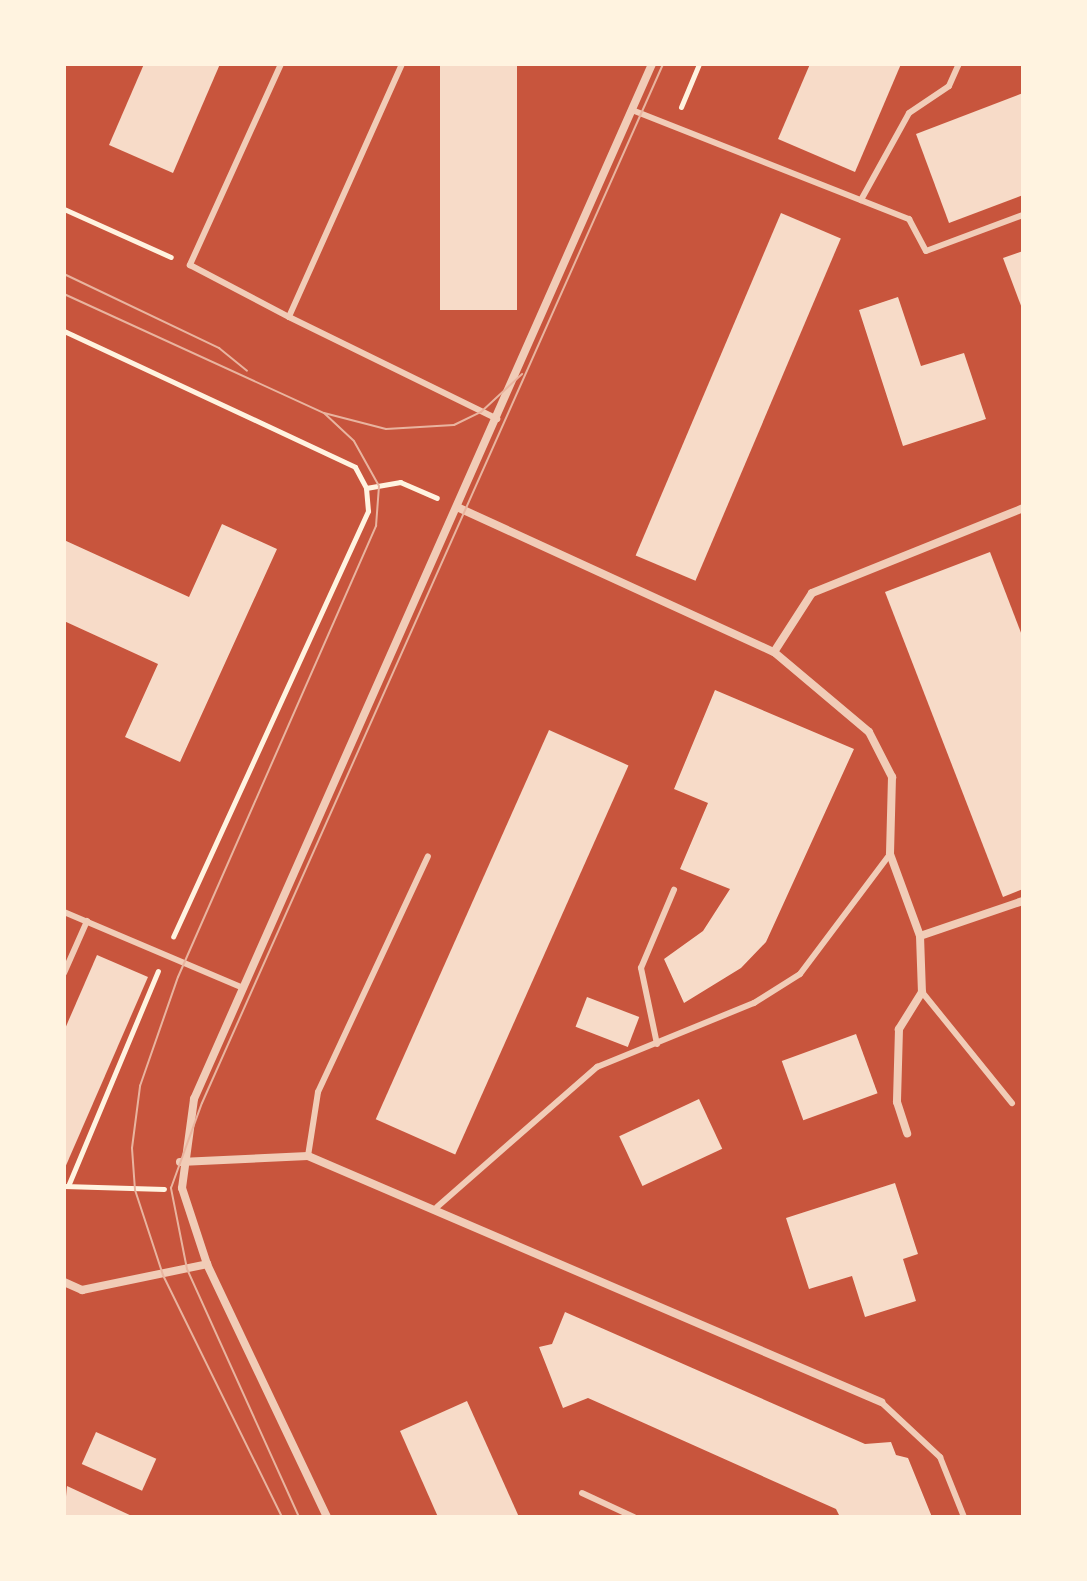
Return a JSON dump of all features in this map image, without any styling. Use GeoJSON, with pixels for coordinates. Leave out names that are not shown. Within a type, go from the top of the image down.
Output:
{"type":"FeatureCollection","features":[{"type":"Feature","properties":{"kind":"street"},"geometry":{"type":"LineString","coordinates":[[327,1517],[207,1264],[182,1188],[180,1162],[194,1099],[652,64]]}},
{"type":"Feature","properties":{"kind":"street"},"geometry":{"type":"LineString","coordinates":[[457,507],[774,652],[869,732],[892,777],[890,854],[920,936],[922,992],[899,1029],[897,1102],[907,1133]]}},
{"type":"Feature","properties":{"kind":"street"},"geometry":{"type":"LineString","coordinates":[[774,652],[812,593],[1023,508]]}},
{"type":"Feature","properties":{"kind":"street"},"geometry":{"type":"LineString","coordinates":[[920,936],[1023,901]]}},
{"type":"Feature","properties":{"kind":"street"},"geometry":{"type":"LineString","coordinates":[[180,1162],[308,1156],[437,1207],[881,1402]]}},
{"type":"Feature","properties":{"kind":"street"},"geometry":{"type":"LineString","coordinates":[[64,1282],[82,1290],[207,1264]]}},
{"type":"Feature","properties":{"kind":"lane"},"geometry":{"type":"LineString","coordinates":[[281,64],[190,265],[497,419]]}},
{"type":"Feature","properties":{"kind":"lane"},"geometry":{"type":"LineString","coordinates":[[289,317],[402,64]]}},
{"type":"Feature","properties":{"kind":"lane"},"geometry":{"type":"LineString","coordinates":[[861,200],[909,113],[949,86],[959,64]]}},
{"type":"Feature","properties":{"kind":"lane"},"geometry":{"type":"LineString","coordinates":[[632,110],[909,219],[926,251],[1023,215]]}},
{"type":"Feature","properties":{"kind":"lane"},"geometry":{"type":"LineString","coordinates":[[437,1207],[597,1067],[754,1003],[800,974],[890,854]]}},
{"type":"Feature","properties":{"kind":"lane"},"geometry":{"type":"LineString","coordinates":[[308,1156],[318,1092],[428,856]]}},
{"type":"Feature","properties":{"kind":"lane"},"geometry":{"type":"LineString","coordinates":[[657,1044],[641,968],[674,890]]}},
{"type":"Feature","properties":{"kind":"lane"},"geometry":{"type":"LineString","coordinates":[[64,912],[243,988]]}},
{"type":"Feature","properties":{"kind":"lane"},"geometry":{"type":"LineString","coordinates":[[64,973],[87,921]]}},
{"type":"Feature","properties":{"kind":"lane"},"geometry":{"type":"LineString","coordinates":[[922,992],[1012,1103]]}},
{"type":"Feature","properties":{"kind":"lane"},"geometry":{"type":"LineString","coordinates":[[881,1402],[940,1457],[964,1517]]}},
{"type":"Feature","properties":{"kind":"lane"},"geometry":{"type":"LineString","coordinates":[[582,1493],[634,1517]]}},
{"type":"Feature","properties":{"kind":"path"},"geometry":{"type":"LineString","coordinates":[[673,126],[699,64]]}},
{"type":"Feature","properties":{"kind":"path"},"geometry":{"type":"LineString","coordinates":[[64,209],[190,265]]}},
{"type":"Feature","properties":{"kind":"path"},"geometry":{"type":"LineString","coordinates":[[64,331],[355,467],[366,488],[368,511],[165,954],[66,1186],[182,1188]]}},
{"type":"Feature","properties":{"kind":"path"},"geometry":{"type":"LineString","coordinates":[[366,488],[400,482],[457,507]]}},
{"type":"Feature","properties":{"kind":"building"},"geometry":{"type":"Polygon","coordinates":[[[144,64],[220,64],[173,173],[109,145],[144,64]]]}},
{"type":"Feature","properties":{"kind":"building"},"geometry":{"type":"Polygon","coordinates":[[[440,64],[517,64],[517,310],[440,310],[440,64]]]}},
{"type":"Feature","properties":{"kind":"building"},"geometry":{"type":"Polygon","coordinates":[[[810,64],[901,64],[855,172],[778,139],[810,64]]]}},
{"type":"Feature","properties":{"kind":"building"},"geometry":{"type":"Polygon","coordinates":[[[1023,93],[1023,195],[949,223],[916,134],[1023,93]]]}},
{"type":"Feature","properties":{"kind":"building"},"geometry":{"type":"Polygon","coordinates":[[[781,213],[841,238],[695,581],[636,555],[781,213]]]}},
{"type":"Feature","properties":{"kind":"building"},"geometry":{"type":"Polygon","coordinates":[[[1023,251],[1023,311],[1003,258],[1023,251]]]}},
{"type":"Feature","properties":{"kind":"building"},"geometry":{"type":"Polygon","coordinates":[[[898,297],[921,366],[964,353],[986,419],[903,446],[859,310],[898,297]]]}},
{"type":"Feature","properties":{"kind":"building"},"geometry":{"type":"Polygon","coordinates":[[[222,524],[277,549],[180,762],[125,737],[158,664],[64,621],[64,540],[189,597],[222,524]]]}},
{"type":"Feature","properties":{"kind":"building"},"geometry":{"type":"Polygon","coordinates":[[[990,552],[1023,638],[1023,889],[1003,897],[885,592],[990,552]]]}},
{"type":"Feature","properties":{"kind":"building"},"geometry":{"type":"Polygon","coordinates":[[[715,690],[854,749],[766,942],[741,968],[684,1003],[664,959],[703,931],[730,889],[680,869],[708,803],[674,789],[715,690]]]}},
{"type":"Feature","properties":{"kind":"building"},"geometry":{"type":"Polygon","coordinates":[[[549,730],[628,765],[455,1155],[376,1119],[549,730]]]}},
{"type":"Feature","properties":{"kind":"building"},"geometry":{"type":"Polygon","coordinates":[[[97,955],[148,977],[64,1170],[64,1031],[97,955]]]}},
{"type":"Feature","properties":{"kind":"building"},"geometry":{"type":"Polygon","coordinates":[[[587,997],[639,1017],[628,1047],[576,1027],[587,997]]]}},
{"type":"Feature","properties":{"kind":"building"},"geometry":{"type":"Polygon","coordinates":[[[856,1034],[878,1093],[803,1120],[782,1061],[856,1034]]]}},
{"type":"Feature","properties":{"kind":"building"},"geometry":{"type":"Polygon","coordinates":[[[699,1099],[722,1149],[642,1186],[619,1136],[699,1099]]]}},
{"type":"Feature","properties":{"kind":"building"},"geometry":{"type":"Polygon","coordinates":[[[895,1183],[918,1254],[903,1259],[916,1301],[865,1317],[852,1276],[809,1289],[786,1218],[895,1183]]]}},
{"type":"Feature","properties":{"kind":"building"},"geometry":{"type":"Polygon","coordinates":[[[565,1312],[865,1444],[891,1442],[896,1455],[908,1458],[932,1517],[840,1517],[836,1509],[588,1398],[563,1408],[539,1347],[552,1344],[565,1312]]]}},
{"type":"Feature","properties":{"kind":"building"},"geometry":{"type":"Polygon","coordinates":[[[467,1401],[519,1517],[438,1517],[400,1431],[467,1401]]]}},
{"type":"Feature","properties":{"kind":"building"},"geometry":{"type":"Polygon","coordinates":[[[96,1432],[156,1459],[142,1491],[82,1464],[96,1432]]]}},
{"type":"Feature","properties":{"kind":"building"},"geometry":{"type":"Polygon","coordinates":[[[67,1486],[134,1517],[64,1517],[67,1486]]]}},
{"type":"Feature","properties":{"kind":"tram line"},"geometry":{"type":"LineString","coordinates":[[299,1517],[187,1269],[171,1188],[202,1103],[663,64]]}},
{"type":"Feature","properties":{"kind":"tram line"},"geometry":{"type":"LineString","coordinates":[[64,274],[219,348],[247,371]]}},
{"type":"Feature","properties":{"kind":"tram line"},"geometry":{"type":"LineString","coordinates":[[64,294],[324,413],[386,429],[454,425],[481,412],[522,374]]}},
{"type":"Feature","properties":{"kind":"tram line"},"geometry":{"type":"LineString","coordinates":[[282,1517],[163,1275],[135,1190],[132,1148],[140,1086],[178,977],[376,526],[379,486],[354,441],[324,413]]}}]}
